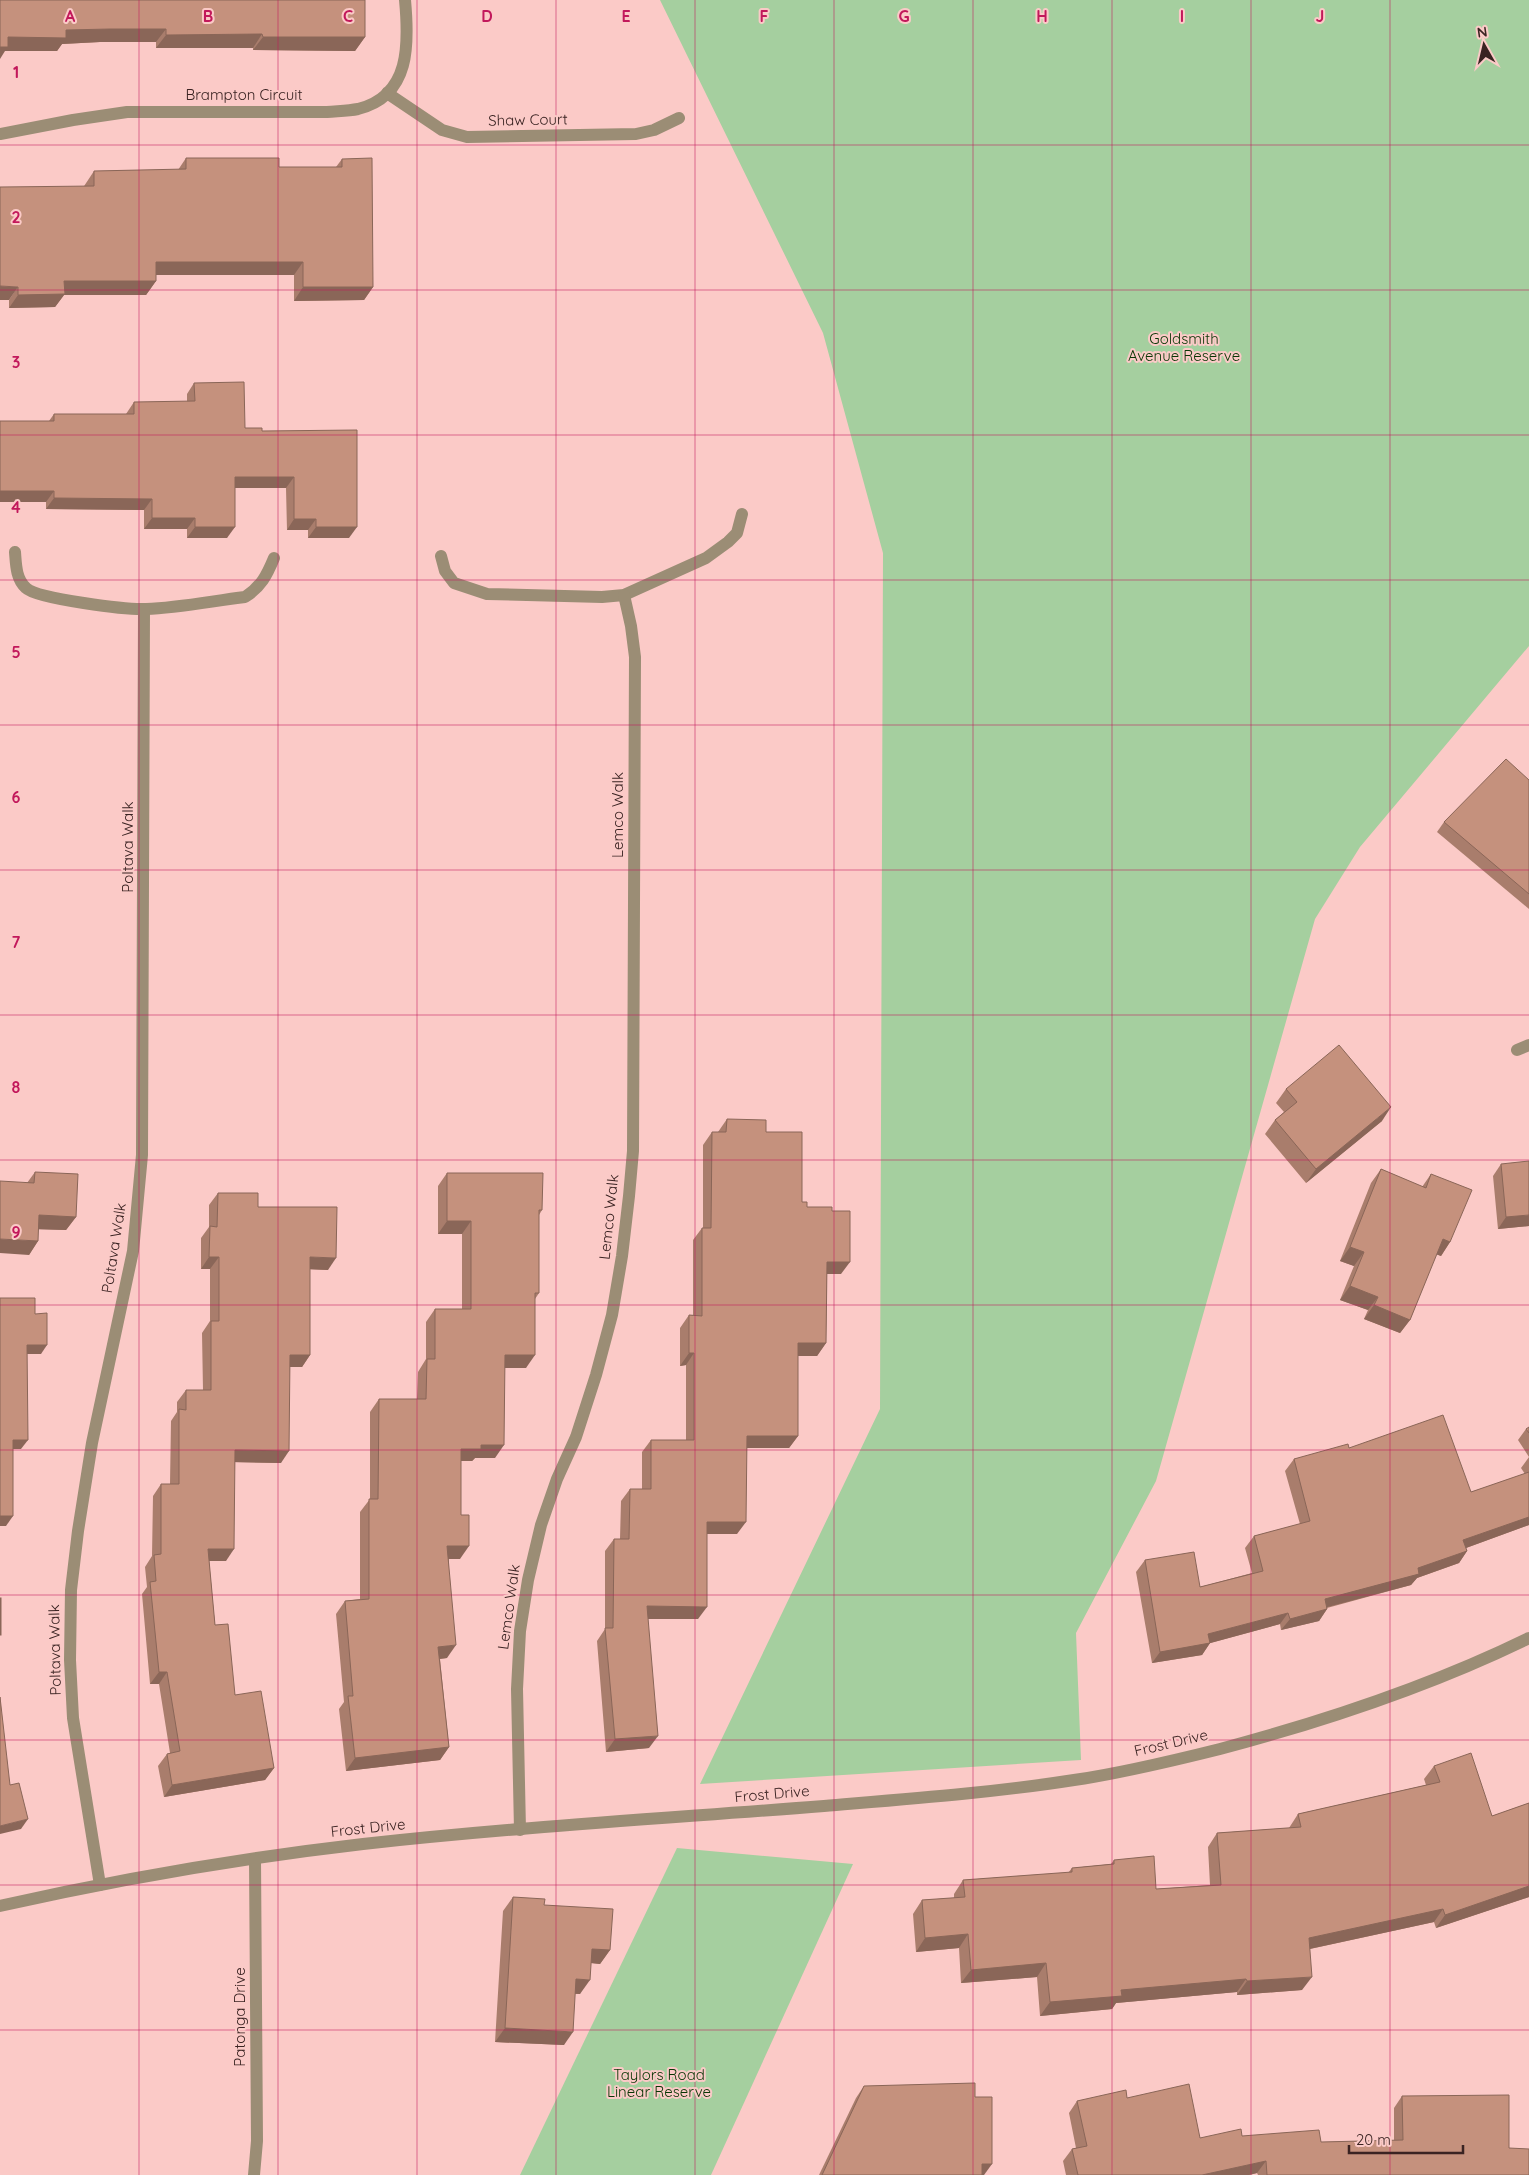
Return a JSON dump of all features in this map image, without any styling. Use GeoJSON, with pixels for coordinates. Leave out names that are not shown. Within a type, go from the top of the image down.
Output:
{"type":"FeatureCollection","features":[{"type":"Feature","properties":{"kind":"street","name":"Brampton Circuit"},"geometry":{"type":"LineString","coordinates":[[0,134],[127,112],[327,112],[359,108],[375,102],[387,93],[403,70],[406,56],[405,0]]}},
{"type":"Feature","properties":{"kind":"street","name":"Shaw Court"},"geometry":{"type":"LineString","coordinates":[[387,93],[442,130],[467,137],[636,134],[654,130],[679,118]]}},
{"type":"Feature","properties":{"kind":"street"},"geometry":{"type":"LineString","coordinates":[[441,556],[445,571],[454,584],[487,594],[602,597],[624,595],[706,558],[737,533],[742,514]]}},
{"type":"Feature","properties":{"kind":"street"},"geometry":{"type":"LineString","coordinates":[[15,552],[17,574],[26,588],[36,594],[56,599],[144,610],[245,597],[257,590],[266,577],[274,558]]}},
{"type":"Feature","properties":{"kind":"street","name":"Lemco Walk"},"geometry":{"type":"LineString","coordinates":[[520,1830],[517,1689],[520,1631],[528,1580],[541,1525],[582,1419],[612,1315],[622,1256],[633,1152],[635,657],[624,595]]}},
{"type":"Feature","properties":{"kind":"street","name":"Poltava Walk"},"geometry":{"type":"LineString","coordinates":[[100,1885],[73,1718],[70,1660],[71,1590],[92,1443],[133,1251],[142,1154],[144,610]]}},
{"type":"Feature","properties":{"kind":"street","name":"Frost Drive"},"geometry":{"type":"LineString","coordinates":[[0,1906],[100,1885],[255,1859],[362,1844],[919,1798],[1076,1780],[1180,1759],[1282,1733],[1384,1698],[1488,1658],[1529,1638]]}},
{"type":"Feature","properties":{"kind":"street","name":"Patonga Drive"},"geometry":{"type":"LineString","coordinates":[[254,2175],[257,2141],[255,1859]]}},
{"type":"Feature","properties":{"kind":"green space","name":"Goldsmith Avenue Reserve"},"geometry":{"type":"Polygon","coordinates":[[[660,0],[1529,0],[1529,646],[1360,847],[1315,919],[1156,1481],[1076,1633],[1081,1760],[700,1784],[880,1409],[883,553],[823,333],[660,0]]]}},
{"type":"Feature","properties":{"kind":"green space","name":"Taylors Road Linear Reserve"},"geometry":{"type":"Polygon","coordinates":[[[677,1848],[853,1864],[711,2175],[520,2175],[677,1848]]]}},
{"type":"Feature","properties":{"kind":"building"},"geometry":{"type":"Polygon","coordinates":[[[0,0],[365,0],[365,37],[263,37],[262,34],[166,35],[166,29],[66,30],[66,38],[8,37],[8,47],[0,47],[0,0]]]}},
{"type":"Feature","properties":{"kind":"building"},"geometry":{"type":"Polygon","coordinates":[[[186,158],[279,158],[279,167],[342,167],[342,159],[372,158],[373,287],[303,287],[303,262],[156,262],[156,281],[64,281],[65,294],[18,295],[18,287],[0,286],[0,187],[94,186],[94,171],[186,169],[186,158]]]}},
{"type":"Feature","properties":{"kind":"building"},"geometry":{"type":"Polygon","coordinates":[[[244,382],[245,428],[262,428],[262,431],[357,430],[357,527],[316,527],[316,519],[294,519],[294,477],[235,477],[235,527],[195,527],[195,518],[152,518],[152,499],[54,498],[54,491],[0,491],[0,421],[54,421],[54,414],[134,414],[134,402],[195,401],[194,383],[244,382]]]}},
{"type":"Feature","properties":{"kind":"building"},"geometry":{"type":"Polygon","coordinates":[[[1506,759],[1529,780],[1529,894],[1444,822],[1506,759]]]}},
{"type":"Feature","properties":{"kind":"building"},"geometry":{"type":"Polygon","coordinates":[[[1339,1045],[1391,1107],[1316,1169],[1275,1120],[1297,1102],[1286,1089],[1339,1045]]]}},
{"type":"Feature","properties":{"kind":"building"},"geometry":{"type":"Polygon","coordinates":[[[727,1119],[766,1120],[766,1132],[802,1132],[802,1202],[807,1202],[807,1207],[832,1207],[832,1211],[850,1211],[850,1262],[827,1262],[826,1343],[798,1343],[798,1436],[747,1436],[746,1522],[707,1522],[707,1607],[647,1606],[658,1736],[615,1739],[605,1628],[613,1628],[614,1539],[629,1539],[630,1489],[651,1489],[651,1440],[694,1440],[694,1353],[689,1353],[689,1315],[702,1316],[702,1228],[711,1228],[712,1132],[726,1132],[727,1119]]]}},
{"type":"Feature","properties":{"kind":"building"},"geometry":{"type":"Polygon","coordinates":[[[1529,1161],[1529,1215],[1506,1217],[1501,1164],[1529,1161]]]}},
{"type":"Feature","properties":{"kind":"building"},"geometry":{"type":"Polygon","coordinates":[[[1381,1169],[1426,1188],[1431,1174],[1472,1190],[1450,1242],[1443,1239],[1410,1320],[1374,1305],[1378,1297],[1350,1286],[1364,1252],[1350,1247],[1381,1169]]]}},
{"type":"Feature","properties":{"kind":"building"},"geometry":{"type":"Polygon","coordinates":[[[35,1172],[78,1174],[76,1217],[39,1215],[38,1241],[0,1239],[0,1181],[34,1183],[35,1172]]]}},
{"type":"Feature","properties":{"kind":"building"},"geometry":{"type":"Polygon","coordinates":[[[447,1173],[543,1173],[542,1210],[539,1210],[539,1293],[535,1293],[535,1355],[505,1355],[504,1445],[481,1445],[481,1449],[461,1449],[461,1515],[469,1515],[469,1546],[447,1546],[456,1645],[438,1647],[449,1747],[355,1758],[348,1696],[353,1696],[345,1601],[369,1599],[369,1499],[378,1499],[379,1399],[426,1399],[427,1359],[435,1359],[435,1309],[471,1309],[471,1221],[447,1221],[447,1173]]]}},
{"type":"Feature","properties":{"kind":"building"},"geometry":{"type":"Polygon","coordinates":[[[218,1193],[258,1193],[258,1207],[337,1207],[336,1258],[310,1257],[310,1355],[290,1355],[289,1451],[235,1450],[234,1549],[208,1549],[215,1625],[228,1624],[235,1695],[261,1691],[274,1768],[172,1785],[167,1754],[180,1751],[167,1672],[159,1672],[150,1582],[156,1581],[154,1555],[161,1554],[161,1484],[179,1484],[179,1409],[186,1410],[186,1390],[211,1390],[211,1321],[219,1321],[219,1257],[209,1257],[210,1226],[217,1227],[218,1193]]]}},
{"type":"Feature","properties":{"kind":"building"},"geometry":{"type":"Polygon","coordinates":[[[0,1298],[35,1298],[35,1314],[47,1313],[47,1345],[27,1345],[28,1440],[13,1440],[13,1516],[0,1516],[0,1298]]]}},
{"type":"Feature","properties":{"kind":"building"},"geometry":{"type":"Polygon","coordinates":[[[1443,1415],[1471,1492],[1529,1472],[1529,1517],[1463,1540],[1467,1551],[1418,1568],[1419,1574],[1325,1599],[1327,1609],[1290,1619],[1288,1613],[1208,1634],[1210,1643],[1160,1652],[1145,1560],[1194,1552],[1200,1587],[1263,1571],[1254,1536],[1310,1521],[1294,1459],[1348,1444],[1349,1448],[1443,1415]]]}},
{"type":"Feature","properties":{"kind":"building"},"geometry":{"type":"Polygon","coordinates":[[[1,1598],[1,1635],[0,1635],[1,1598]]]}},
{"type":"Feature","properties":{"kind":"building"},"geometry":{"type":"Polygon","coordinates":[[[0,1697],[10,1785],[19,1783],[28,1819],[0,1826],[0,1697]]]}},
{"type":"Feature","properties":{"kind":"building"},"geometry":{"type":"Polygon","coordinates":[[[1471,1753],[1492,1816],[1529,1803],[1529,1886],[1445,1915],[1443,1909],[1309,1938],[1312,1977],[1247,1981],[1246,1979],[1121,1990],[1122,1996],[1050,2002],[1046,1963],[971,1970],[968,1934],[925,1938],[922,1900],[965,1897],[963,1880],[1072,1872],[1072,1868],[1114,1864],[1114,1860],[1154,1856],[1156,1889],[1221,1885],[1217,1833],[1301,1827],[1298,1814],[1440,1782],[1434,1766],[1471,1753]]]}},
{"type":"Feature","properties":{"kind":"building"},"geometry":{"type":"Polygon","coordinates":[[[513,1897],[545,1899],[544,1905],[613,1909],[610,1950],[592,1949],[590,1980],[576,1979],[573,2032],[505,2028],[513,1897]]]}},
{"type":"Feature","properties":{"kind":"building"},"geometry":{"type":"Polygon","coordinates":[[[975,2083],[975,2097],[992,2097],[992,2164],[982,2164],[982,2175],[822,2175],[864,2086],[975,2083]]]}},
{"type":"Feature","properties":{"kind":"building"},"geometry":{"type":"Polygon","coordinates":[[[1189,2084],[1200,2138],[1241,2129],[1242,2136],[1319,2130],[1321,2142],[1403,2140],[1402,2096],[1509,2095],[1509,2148],[1529,2149],[1529,2175],[1267,2175],[1266,2161],[1202,2175],[1078,2175],[1072,2149],[1087,2146],[1077,2101],[1126,2090],[1127,2098],[1189,2084]]]}}]}
